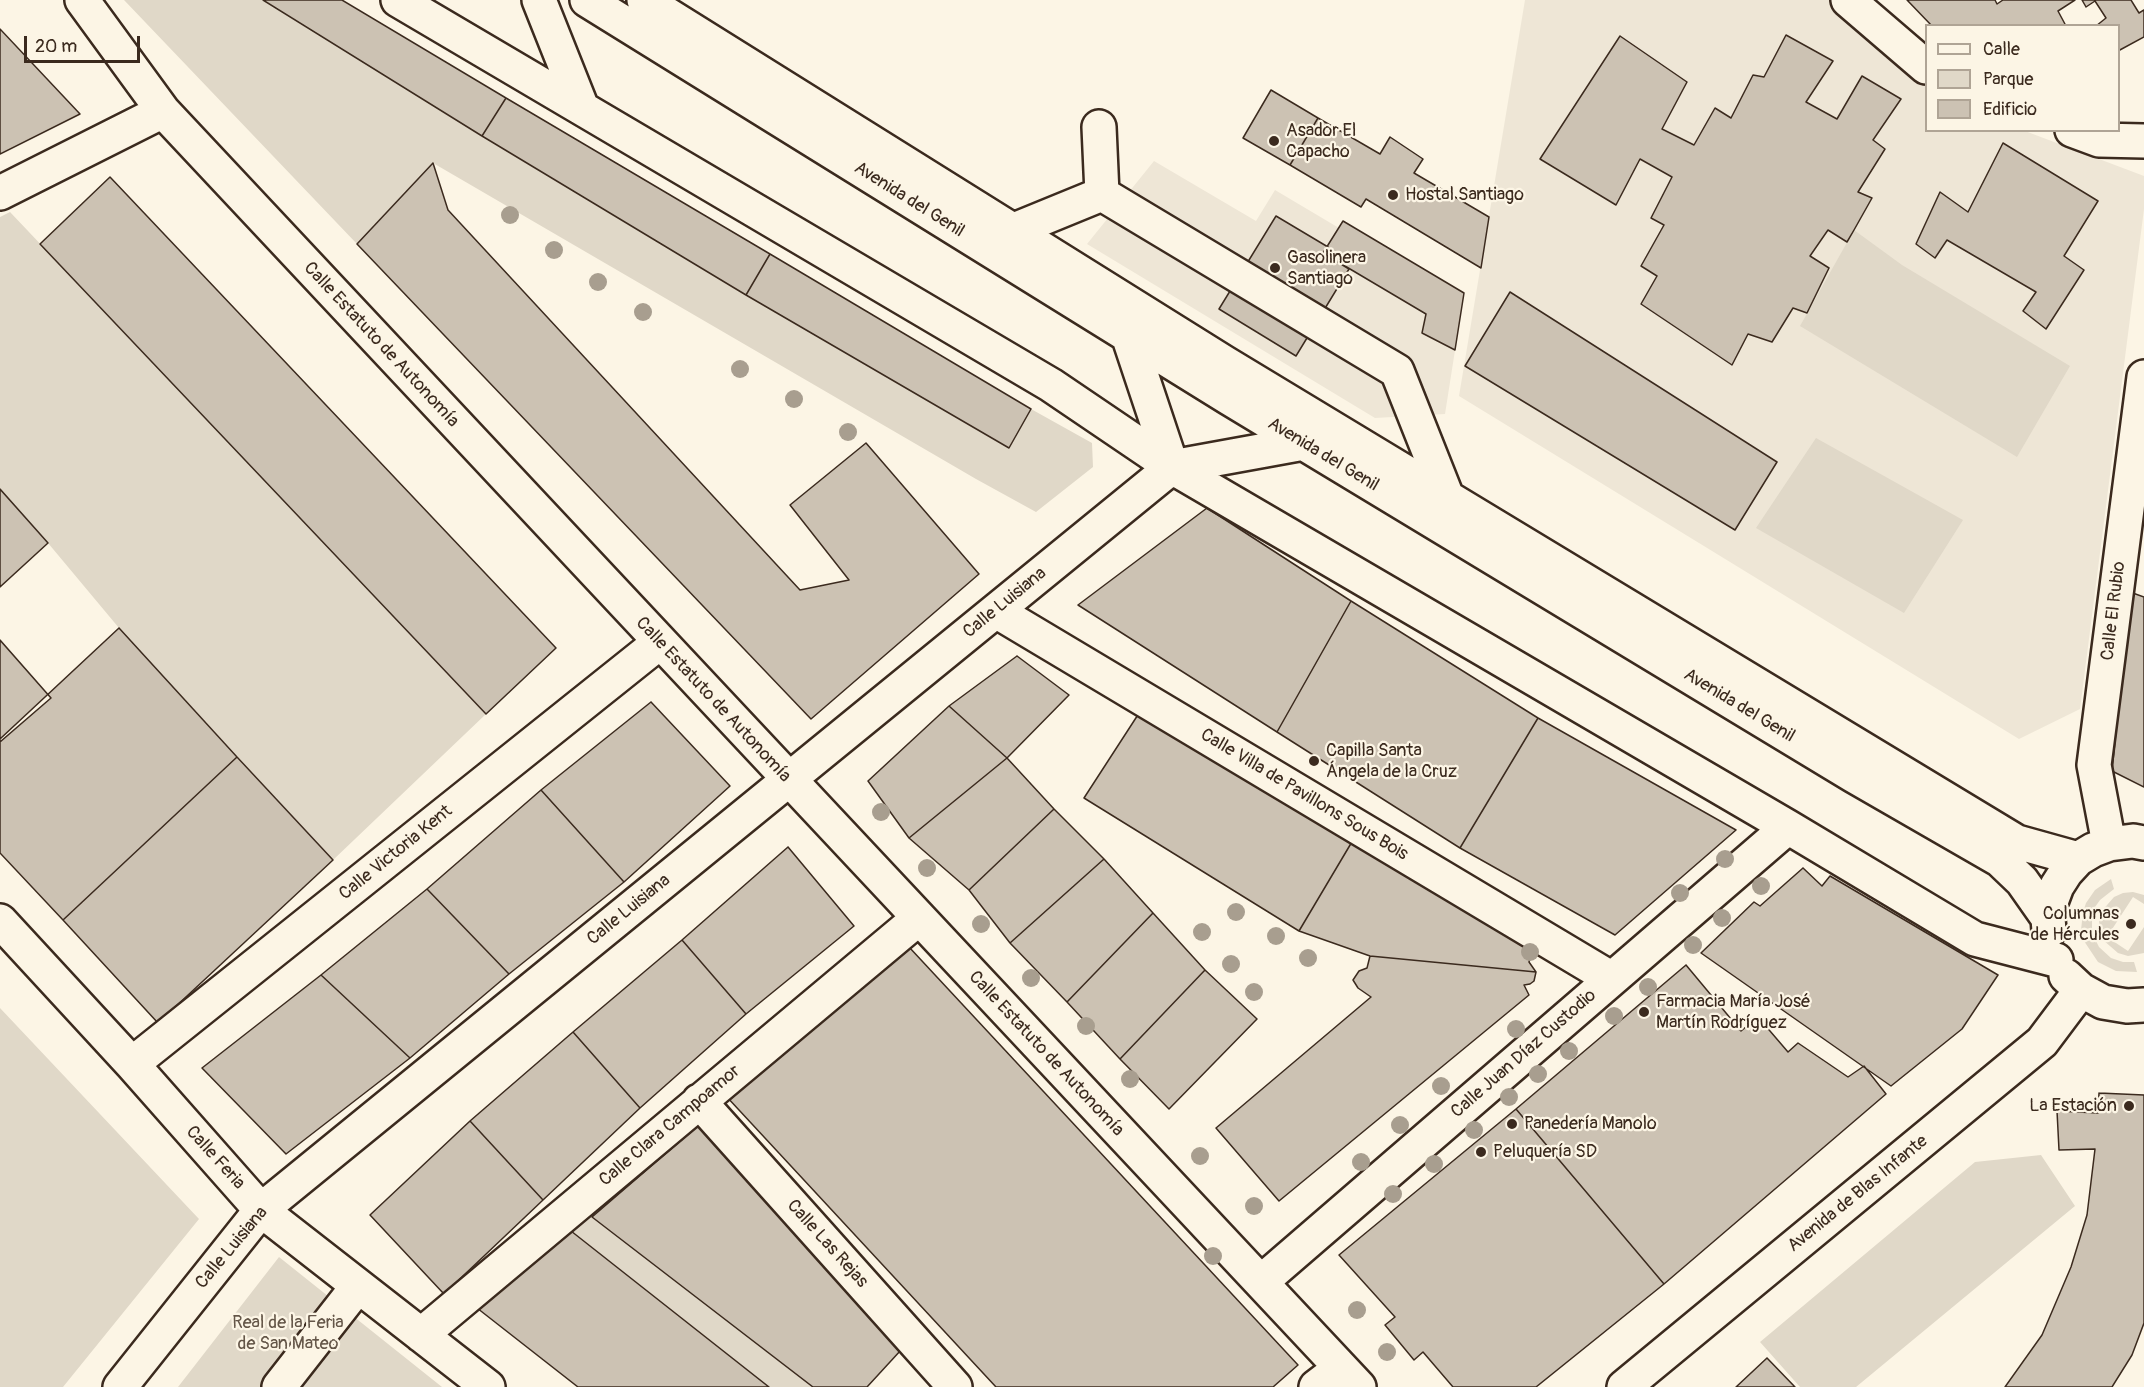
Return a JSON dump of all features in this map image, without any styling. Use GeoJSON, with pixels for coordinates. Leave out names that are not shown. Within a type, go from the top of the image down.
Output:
{"type":"FeatureCollection","features":[{"type":"Feature","properties":{"kind":"street","name":"Calle Estatuto de Autonomía"},"geometry":{"type":"LineString","coordinates":[[82,0],[163,111],[1261,1282],[1339,1381]]}},
{"type":"Feature","properties":{"kind":"street"},"geometry":{"type":"LineString","coordinates":[[398,0],[1051,385],[1172,467],[1975,939],[2056,960]]}},
{"type":"Feature","properties":{"kind":"street"},"geometry":{"type":"LineString","coordinates":[[539,0],[582,108]]}},
{"type":"Feature","properties":{"kind":"street","name":"Avenida del Genil"},"geometry":{"type":"LineString","coordinates":[[587,0],[1128,336],[1854,777],[2000,860],[2022,881],[2048,918]]}},
{"type":"Feature","properties":{"kind":"street","name":"Avenida del Genil"},"geometry":{"type":"LineString","coordinates":[[644,0],[1225,363],[2017,842],[2078,860]]}},
{"type":"Feature","properties":{"kind":"street"},"geometry":{"type":"LineString","coordinates":[[1848,0],[1925,66]]}},
{"type":"Feature","properties":{"kind":"street"},"geometry":{"type":"LineString","coordinates":[[0,192],[163,111]]}},
{"type":"Feature","properties":{"kind":"street"},"geometry":{"type":"LineString","coordinates":[[1099,127],[1102,194]]}},
{"type":"Feature","properties":{"kind":"street"},"geometry":{"type":"LineString","coordinates":[[2077,132],[2099,140],[2144,141]]}},
{"type":"Feature","properties":{"kind":"street"},"geometry":{"type":"LineString","coordinates":[[1014,230],[1102,194]]}},
{"type":"Feature","properties":{"kind":"street"},"geometry":{"type":"LineString","coordinates":[[1102,194],[1397,371],[1448,497]]}},
{"type":"Feature","properties":{"kind":"street"},"geometry":{"type":"LineString","coordinates":[[1128,336],[1172,467]]}},
{"type":"Feature","properties":{"kind":"street","name":"Calle El Rubio"},"geometry":{"type":"LineString","coordinates":[[2109,844],[2094,765],[2144,377]]}},
{"type":"Feature","properties":{"kind":"street","name":"Calle Luisiana"},"geometry":{"type":"LineString","coordinates":[[120,1387],[261,1210],[1172,467],[1304,443]]}},
{"type":"Feature","properties":{"kind":"street","name":"Calle Villa de Pavillons Sous Bois"},"geometry":{"type":"LineString","coordinates":[[996,611],[1612,979]]}},
{"type":"Feature","properties":{"kind":"street","name":"Calle Victoria Kent"},"geometry":{"type":"LineString","coordinates":[[132,1064],[660,642]]}},
{"type":"Feature","properties":{"kind":"street","name":"Calle Juan Díaz Custodio"},"geometry":{"type":"LineString","coordinates":[[1261,1282],[1788,827]]}},
{"type":"Feature","properties":{"kind":"street"},"geometry":{"type":"LineString","coordinates":[[2144,843],[2133,841],[2109,844],[2092,850],[2078,860],[2057,886],[2048,918],[2049,940],[2056,960],[2067,977],[2081,990],[2103,1002],[2127,1006],[2144,1005]]}},
{"type":"Feature","properties":{"kind":"street","name":"Calle Clara Campoamor"},"geometry":{"type":"LineString","coordinates":[[421,1335],[919,918]]}},
{"type":"Feature","properties":{"kind":"street","name":"Calle Feria"},"geometry":{"type":"LineString","coordinates":[[0,921],[132,1064],[261,1210],[488,1387]]}},
{"type":"Feature","properties":{"kind":"street","name":"Avenida de Blas Infante"},"geometry":{"type":"LineString","coordinates":[[1624,1387],[2042,1042],[2081,990]]}},
{"type":"Feature","properties":{"kind":"street","name":"Calle Las Rejas"},"geometry":{"type":"LineString","coordinates":[[699,1101],[955,1387]]}},
{"type":"Feature","properties":{"kind":"street"},"geometry":{"type":"LineString","coordinates":[[279,1387],[358,1286]]}},
{"type":"Feature","properties":{"kind":"shaded area"},"geometry":{"type":"Polygon","coordinates":[[[1525,0],[1835,0],[1925,85],[1925,132],[2028,132],[2144,176],[2144,209],[2080,709],[2019,739],[1459,396],[1525,0]]]}},
{"type":"Feature","properties":{"kind":"shaded area","name":"Gasolinera Santiago"},"geometry":{"type":"Polygon","coordinates":[[[1154,161],[1256,221],[1275,190],[1339,228],[1343,221],[1464,293],[1445,414],[1375,418],[1087,244],[1154,161]]]}},
{"type":"Feature","properties":{"kind":"green space"},"geometry":{"type":"Polygon","coordinates":[[[124,0],[264,0],[746,295],[998,442],[1009,448],[1031,409],[1092,443],[1093,467],[1036,512],[433,163],[357,244],[124,0]]]}},
{"type":"Feature","properties":{"kind":"green space"},"geometry":{"type":"Polygon","coordinates":[[[10,212],[486,714],[333,860],[119,628],[0,489],[0,217],[10,212]]]}},
{"type":"Feature","properties":{"kind":"green space"},"geometry":{"type":"Polygon","coordinates":[[[1854,230],[1902,265],[2070,366],[2017,457],[1800,326],[1854,230]]]}},
{"type":"Feature","properties":{"kind":"green space"},"geometry":{"type":"Polygon","coordinates":[[[1816,438],[1963,520],[1904,613],[1756,528],[1816,438]]]}},
{"type":"Feature","properties":{"kind":"green space"},"geometry":{"type":"Polygon","coordinates":[[[2111,879],[2114,889],[2095,907],[2092,915],[2092,928],[2081,930],[2086,903],[2095,890],[2111,879]]]}},
{"type":"Feature","properties":{"kind":"green space"},"geometry":{"type":"Polygon","coordinates":[[[2133,892],[2144,895],[2144,904],[2133,897],[2107,937],[2128,951],[2144,927],[2144,953],[2128,956],[2118,953],[2103,940],[2099,921],[2101,912],[2114,897],[2133,892]]]}},
{"type":"Feature","properties":{"kind":"green space"},"geometry":{"type":"Polygon","coordinates":[[[2095,939],[2099,947],[2111,958],[2123,962],[2134,962],[2137,972],[2116,971],[2098,962],[2084,941],[2095,939]]]}},
{"type":"Feature","properties":{"kind":"green space"},"geometry":{"type":"Polygon","coordinates":[[[0,1008],[199,1219],[63,1387],[0,1387],[0,1008]]]}},
{"type":"Feature","properties":{"kind":"green space"},"geometry":{"type":"Polygon","coordinates":[[[2041,1155],[2075,1206],[1856,1387],[1800,1387],[1760,1342],[1975,1162],[2041,1155]]]}},
{"type":"Feature","properties":{"kind":"green space"},"geometry":{"type":"Polygon","coordinates":[[[592,1217],[813,1387],[769,1387],[571,1231],[592,1217]]]}},
{"type":"Feature","properties":{"kind":"green space","name":"Real de la Feria de San Mateo"},"geometry":{"type":"Polygon","coordinates":[[[279,1257],[442,1387],[178,1387],[279,1257]]]}},
{"type":"Feature","properties":{"kind":"building"},"geometry":{"type":"Polygon","coordinates":[[[263,0],[342,0],[506,98],[482,136],[263,0]]]}},
{"type":"Feature","properties":{"kind":"building"},"geometry":{"type":"Polygon","coordinates":[[[1907,0],[1995,0],[1997,4],[2003,0],[2075,0],[2058,11],[2065,24],[1930,24],[1907,0]]]}},
{"type":"Feature","properties":{"kind":"building"},"geometry":{"type":"Polygon","coordinates":[[[2082,0],[2131,0],[2139,13],[2144,10],[2144,37],[2120,50],[2120,24],[2098,24],[2106,18],[2095,1],[2086,7],[2082,0]]]}},
{"type":"Feature","properties":{"kind":"building"},"geometry":{"type":"Polygon","coordinates":[[[0,29],[80,114],[0,154],[0,29]]]}},
{"type":"Feature","properties":{"kind":"building"},"geometry":{"type":"Polygon","coordinates":[[[1786,35],[1833,61],[1806,102],[1837,119],[1862,76],[1901,99],[1873,140],[1885,149],[1858,192],[1872,198],[1854,230],[1847,242],[1828,230],[1810,256],[1829,268],[1807,313],[1793,308],[1772,342],[1748,334],[1732,365],[1641,304],[1657,276],[1641,266],[1664,225],[1651,218],[1672,177],[1640,159],[1616,205],[1540,159],[1620,36],[1687,82],[1662,129],[1694,145],[1715,108],[1731,118],[1753,75],[1764,77],[1786,35]]]}},
{"type":"Feature","properties":{"kind":"building"},"geometry":{"type":"Polygon","coordinates":[[[1271,90],[1318,118],[1290,165],[1243,138],[1271,90]]]}},
{"type":"Feature","properties":{"kind":"building"},"geometry":{"type":"Polygon","coordinates":[[[506,98],[770,254],[746,295],[482,136],[506,98]]]}},
{"type":"Feature","properties":{"kind":"building"},"geometry":{"type":"Polygon","coordinates":[[[1318,118],[1380,154],[1390,137],[1423,159],[1414,173],[1489,217],[1481,268],[1366,199],[1361,207],[1290,165],[1318,118]]]}},
{"type":"Feature","properties":{"kind":"building"},"geometry":{"type":"Polygon","coordinates":[[[2003,143],[2098,201],[2064,256],[2084,270],[2046,329],[2023,311],[2036,292],[1947,240],[1935,258],[1916,244],[1940,192],[1968,212],[2003,143]]]}},
{"type":"Feature","properties":{"kind":"building"},"geometry":{"type":"Polygon","coordinates":[[[433,163],[448,210],[800,590],[849,580],[790,505],[866,443],[979,574],[811,719],[357,244],[433,163]]]}},
{"type":"Feature","properties":{"kind":"building"},"geometry":{"type":"Polygon","coordinates":[[[110,177],[556,648],[486,714],[40,244],[110,177]]]}},
{"type":"Feature","properties":{"kind":"building"},"geometry":{"type":"Polygon","coordinates":[[[1276,216],[1328,247],[1323,253],[1349,269],[1296,356],[1219,309],[1276,216]]]}},
{"type":"Feature","properties":{"kind":"building"},"geometry":{"type":"Polygon","coordinates":[[[1343,221],[1464,293],[1455,350],[1422,333],[1426,314],[1323,253],[1343,221]]]}},
{"type":"Feature","properties":{"kind":"building"},"geometry":{"type":"Polygon","coordinates":[[[770,254],[1031,409],[1009,448],[746,295],[770,254]]]}},
{"type":"Feature","properties":{"kind":"building"},"geometry":{"type":"Polygon","coordinates":[[[1510,292],[1777,462],[1735,530],[1465,366],[1510,292]]]}},
{"type":"Feature","properties":{"kind":"building"},"geometry":{"type":"Polygon","coordinates":[[[0,489],[48,543],[0,587],[0,489]]]}},
{"type":"Feature","properties":{"kind":"building"},"geometry":{"type":"Polygon","coordinates":[[[1207,508],[1351,601],[1277,732],[1078,605],[1207,508]]]}},
{"type":"Feature","properties":{"kind":"building"},"geometry":{"type":"Polygon","coordinates":[[[2130,592],[2144,597],[2144,787],[2112,771],[2130,592]]]}},
{"type":"Feature","properties":{"kind":"building"},"geometry":{"type":"Polygon","coordinates":[[[1351,601],[1538,718],[1460,848],[1277,732],[1351,601]]]}},
{"type":"Feature","properties":{"kind":"building"},"geometry":{"type":"Polygon","coordinates":[[[119,628],[237,757],[63,920],[0,853],[0,739],[119,628]]]}},
{"type":"Feature","properties":{"kind":"building"},"geometry":{"type":"Polygon","coordinates":[[[0,640],[51,698],[0,742],[0,640]]]}},
{"type":"Feature","properties":{"kind":"building"},"geometry":{"type":"Polygon","coordinates":[[[1017,656],[1069,695],[1007,758],[949,706],[1017,656]]]}},
{"type":"Feature","properties":{"kind":"building"},"geometry":{"type":"Polygon","coordinates":[[[651,702],[730,786],[624,882],[541,790],[651,702]]]}},
{"type":"Feature","properties":{"kind":"building"},"geometry":{"type":"Polygon","coordinates":[[[949,706],[1007,758],[909,838],[868,781],[949,706]]]}},
{"type":"Feature","properties":{"kind":"building"},"geometry":{"type":"Polygon","coordinates":[[[1143,707],[1356,835],[1299,931],[1084,798],[1143,707]]]}},
{"type":"Feature","properties":{"kind":"building"},"geometry":{"type":"Polygon","coordinates":[[[1538,718],[1736,830],[1615,935],[1460,848],[1538,718]]]}},
{"type":"Feature","properties":{"kind":"building"},"geometry":{"type":"Polygon","coordinates":[[[237,757],[333,860],[158,1023],[63,920],[237,757]]]}},
{"type":"Feature","properties":{"kind":"building"},"geometry":{"type":"Polygon","coordinates":[[[1007,758],[1054,809],[969,890],[909,838],[1007,758]]]}},
{"type":"Feature","properties":{"kind":"building"},"geometry":{"type":"Polygon","coordinates":[[[541,790],[624,882],[509,974],[427,889],[541,790]]]}},
{"type":"Feature","properties":{"kind":"building"},"geometry":{"type":"Polygon","coordinates":[[[1054,809],[1104,859],[1010,943],[969,890],[1054,809]]]}},
{"type":"Feature","properties":{"kind":"building"},"geometry":{"type":"Polygon","coordinates":[[[1356,835],[1527,939],[1523,951],[1531,955],[1529,962],[1536,972],[1370,956],[1299,931],[1356,835]]]}},
{"type":"Feature","properties":{"kind":"building"},"geometry":{"type":"Polygon","coordinates":[[[788,847],[854,926],[746,1014],[682,940],[788,847]]]}},
{"type":"Feature","properties":{"kind":"building"},"geometry":{"type":"Polygon","coordinates":[[[1104,859],[1153,913],[1067,1002],[1010,943],[1104,859]]]}},
{"type":"Feature","properties":{"kind":"building"},"geometry":{"type":"Polygon","coordinates":[[[1803,868],[1822,886],[1830,876],[1998,975],[1962,1029],[1891,1086],[1701,953],[1754,902],[1760,906],[1803,868]]]}},
{"type":"Feature","properties":{"kind":"building"},"geometry":{"type":"Polygon","coordinates":[[[427,889],[509,974],[410,1058],[321,975],[427,889]]]}},
{"type":"Feature","properties":{"kind":"building"},"geometry":{"type":"Polygon","coordinates":[[[1153,913],[1205,970],[1120,1059],[1067,1002],[1153,913]]]}},
{"type":"Feature","properties":{"kind":"building"},"geometry":{"type":"Polygon","coordinates":[[[682,940],[746,1014],[640,1108],[573,1032],[682,940]]]}},
{"type":"Feature","properties":{"kind":"building"},"geometry":{"type":"Polygon","coordinates":[[[909,947],[1298,1365],[1273,1387],[996,1387],[726,1096],[909,947]]]}},
{"type":"Feature","properties":{"kind":"building"},"geometry":{"type":"Polygon","coordinates":[[[1370,956],[1536,972],[1534,981],[1524,985],[1529,995],[1279,1201],[1216,1128],[1371,997],[1358,988],[1353,980],[1359,971],[1367,968],[1370,956]]]}},
{"type":"Feature","properties":{"kind":"building"},"geometry":{"type":"Polygon","coordinates":[[[1686,965],[1741,1031],[1758,1017],[1788,1052],[1798,1043],[1848,1077],[1864,1066],[1886,1094],[1664,1284],[1516,1109],[1686,965]]]}},
{"type":"Feature","properties":{"kind":"building"},"geometry":{"type":"Polygon","coordinates":[[[1205,970],[1257,1019],[1169,1109],[1120,1059],[1205,970]]]}},
{"type":"Feature","properties":{"kind":"building"},"geometry":{"type":"Polygon","coordinates":[[[321,975],[410,1058],[286,1154],[202,1068],[321,975]]]}},
{"type":"Feature","properties":{"kind":"building"},"geometry":{"type":"Polygon","coordinates":[[[573,1032],[640,1108],[543,1200],[470,1121],[573,1032]]]}},
{"type":"Feature","properties":{"kind":"building"},"geometry":{"type":"Polygon","coordinates":[[[2099,1093],[2144,1095],[2144,1323],[2132,1355],[2112,1387],[2005,1387],[2042,1335],[2071,1267],[2087,1215],[2095,1149],[2059,1150],[2057,1111],[2098,1113],[2099,1093]]]}},
{"type":"Feature","properties":{"kind":"building"},"geometry":{"type":"Polygon","coordinates":[[[1516,1109],[1664,1284],[1536,1387],[1453,1387],[1423,1352],[1414,1360],[1385,1325],[1395,1317],[1339,1255],[1516,1109]]]}},
{"type":"Feature","properties":{"kind":"building"},"geometry":{"type":"Polygon","coordinates":[[[470,1121],[543,1200],[444,1294],[370,1215],[470,1121]]]}},
{"type":"Feature","properties":{"kind":"building"},"geometry":{"type":"Polygon","coordinates":[[[700,1124],[901,1350],[867,1387],[813,1387],[592,1217],[700,1124]]]}},
{"type":"Feature","properties":{"kind":"building"},"geometry":{"type":"Polygon","coordinates":[[[571,1231],[769,1387],[578,1387],[477,1308],[571,1231]]]}},
{"type":"Feature","properties":{"kind":"building"},"geometry":{"type":"Polygon","coordinates":[[[1767,1358],[1795,1387],[1736,1387],[1767,1358]]]}},
{"type":"Feature","properties":{"kind":"place","name":"Asador El Capacho"},"geometry":{"type":"Point","coordinates":[1274,141]}},
{"type":"Feature","properties":{"kind":"place","name":"Hostal Santiago"},"geometry":{"type":"Point","coordinates":[1393,195]}},
{"type":"Feature","properties":{"kind":"place","name":"Gasolinera Santiago"},"geometry":{"type":"Point","coordinates":[1275,268]}},
{"type":"Feature","properties":{"kind":"place","name":"Capilla Santa Ángela de la Cruz"},"geometry":{"type":"Point","coordinates":[1314,761]}},
{"type":"Feature","properties":{"kind":"place","name":"Columnas de Hércules"},"geometry":{"type":"Point","coordinates":[2131,924]}},
{"type":"Feature","properties":{"kind":"place","name":"Farmacia María José Martín Rodríguez"},"geometry":{"type":"Point","coordinates":[1644,1012]}},
{"type":"Feature","properties":{"kind":"place","name":"La Estación"},"geometry":{"type":"Point","coordinates":[2129,1106]}},
{"type":"Feature","properties":{"kind":"place","name":"Panedería Manolo"},"geometry":{"type":"Point","coordinates":[1512,1124]}},
{"type":"Feature","properties":{"kind":"place","name":"Peluquería SD"},"geometry":{"type":"Point","coordinates":[1481,1152]}}]}
